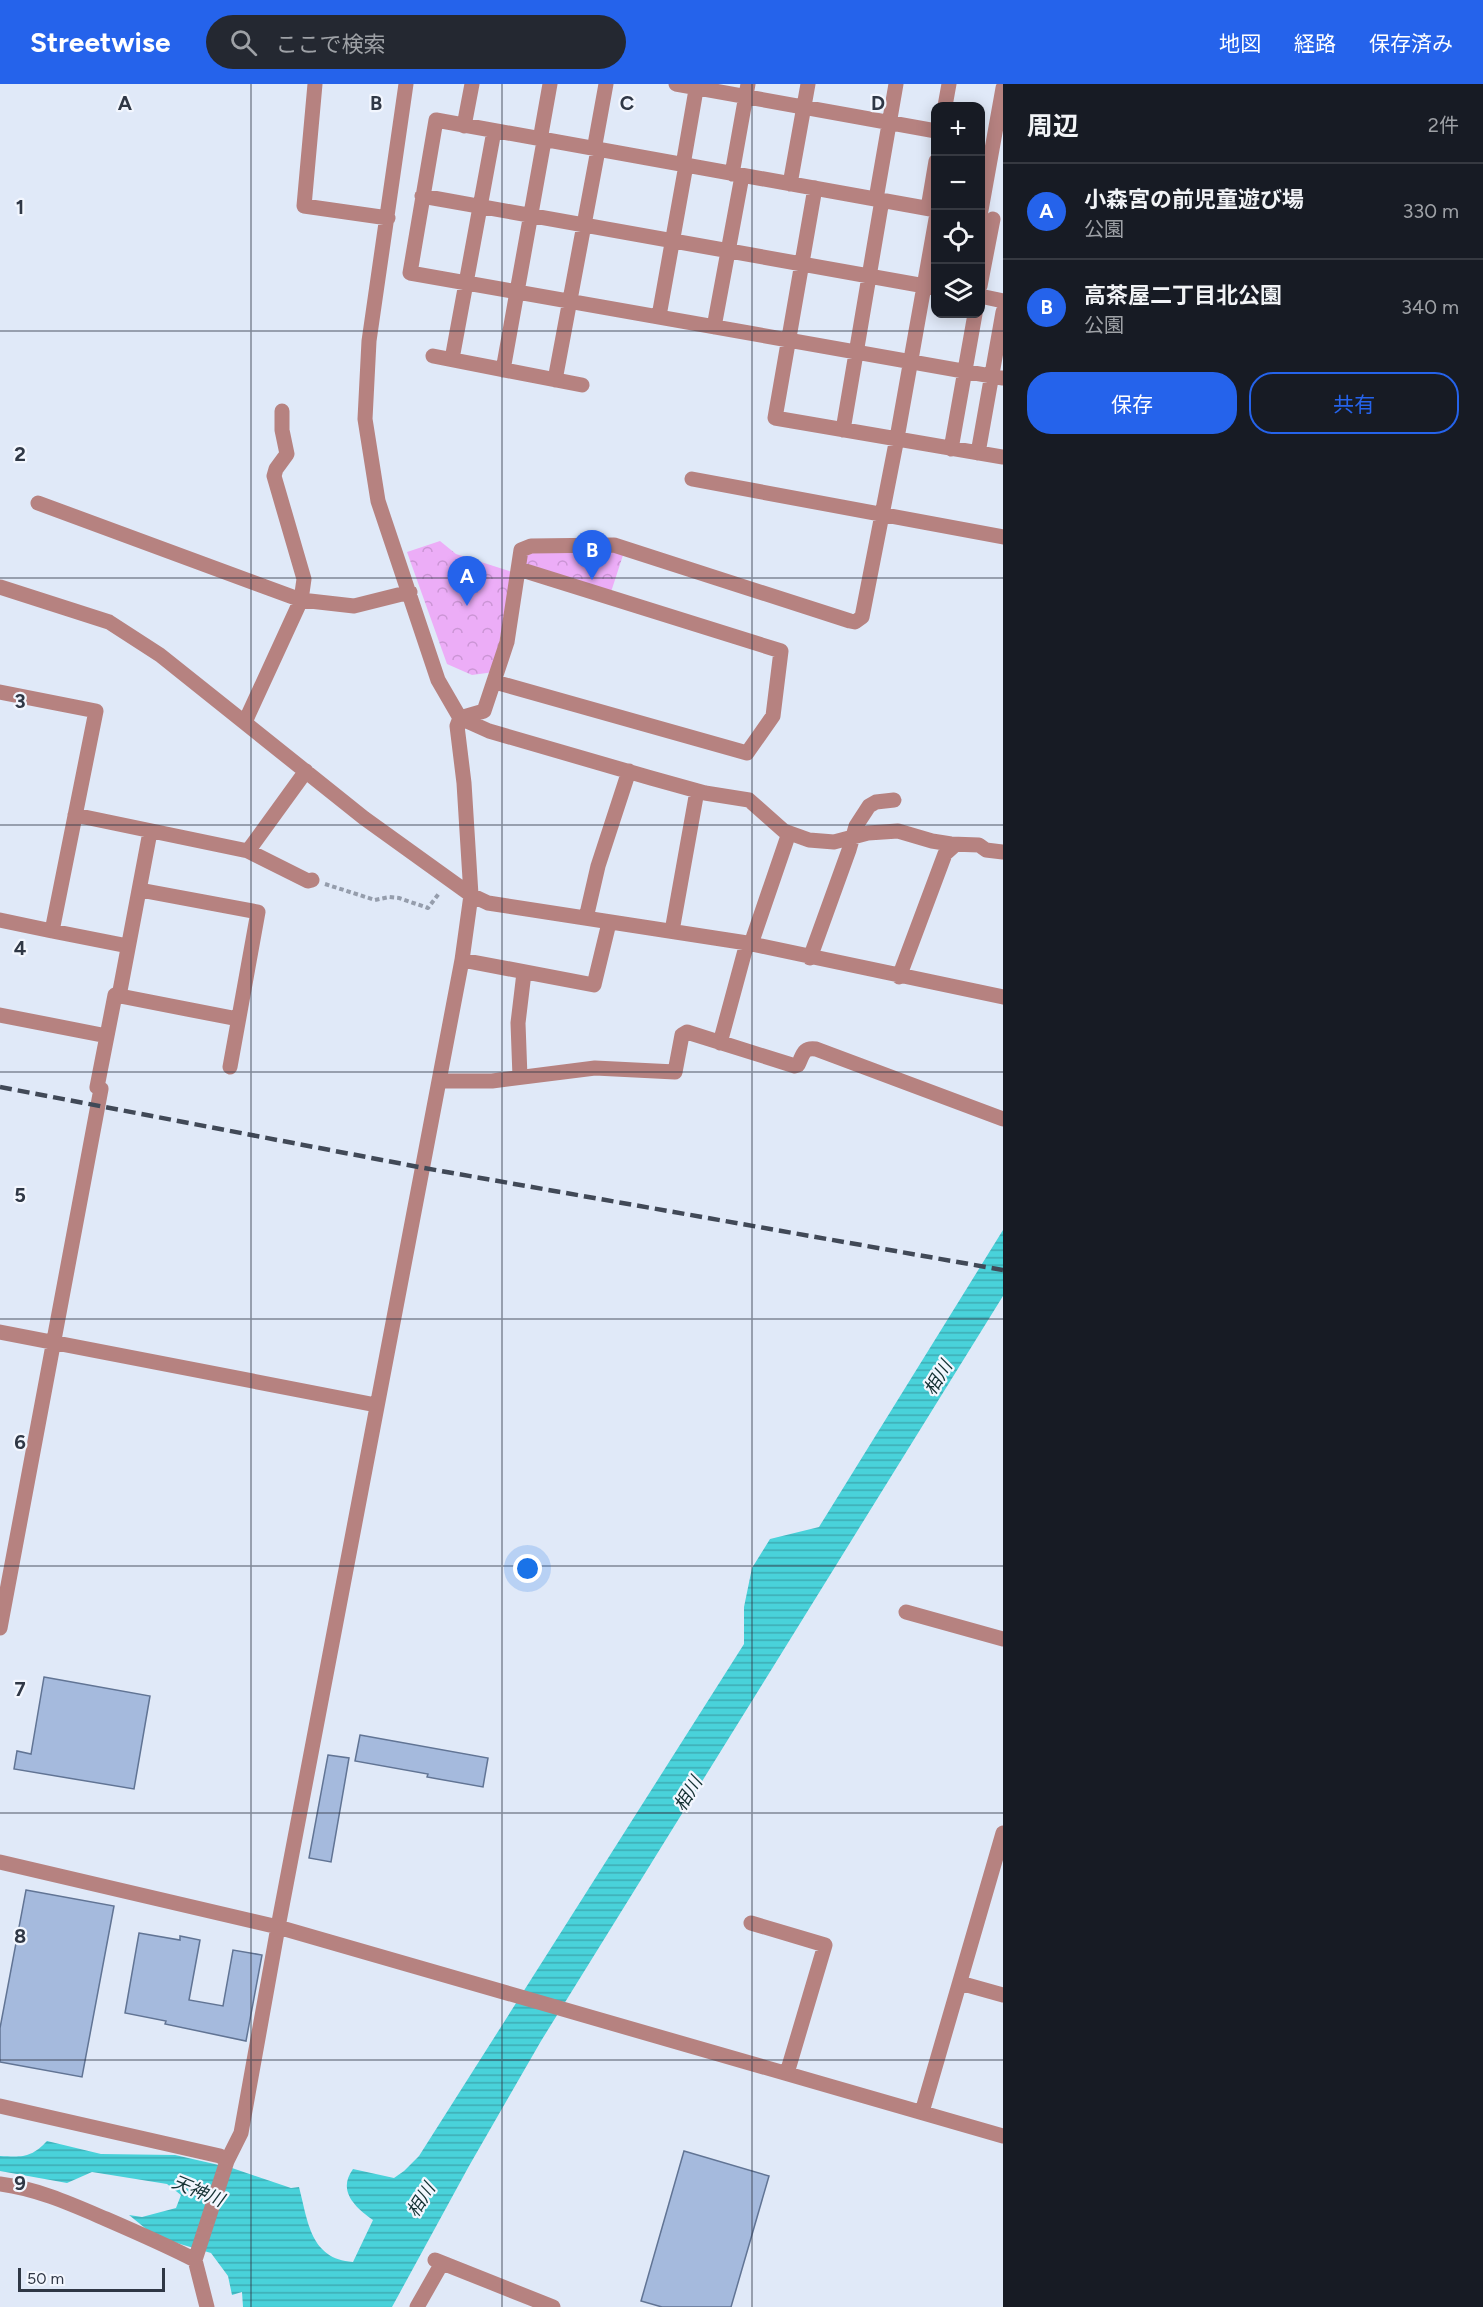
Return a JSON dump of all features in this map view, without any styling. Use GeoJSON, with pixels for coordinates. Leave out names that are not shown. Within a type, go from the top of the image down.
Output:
{"type":"FeatureCollection","features":[{"type":"Feature","properties":{"kind":"street"},"geometry":{"type":"LineString","coordinates":[[315,84],[304,206],[388,218]]}},
{"type":"Feature","properties":{"kind":"street"},"geometry":{"type":"LineString","coordinates":[[406,84],[369,341],[365,419],[378,501],[438,680],[460,718],[489,731],[697,791],[749,800],[789,833],[808,840],[834,842],[868,833],[898,831],[932,841],[955,845],[979,845],[986,850],[1003,852]]}},
{"type":"Feature","properties":{"kind":"street"},"geometry":{"type":"LineString","coordinates":[[464,126],[472,84]]}},
{"type":"Feature","properties":{"kind":"street"},"geometry":{"type":"LineString","coordinates":[[503,370],[550,84]]}},
{"type":"Feature","properties":{"kind":"street"},"geometry":{"type":"LineString","coordinates":[[555,380],[585,225],[606,84]]}},
{"type":"Feature","properties":{"kind":"street"},"geometry":{"type":"LineString","coordinates":[[676,84],[747,90],[804,106],[931,130]]}},
{"type":"Feature","properties":{"kind":"street"},"geometry":{"type":"LineString","coordinates":[[790,184],[808,84]]}},
{"type":"Feature","properties":{"kind":"street"},"geometry":{"type":"LineString","coordinates":[[843,430],[869,276],[896,84]]}},
{"type":"Feature","properties":{"kind":"street"},"geometry":{"type":"LineString","coordinates":[[946,102],[949,84]]}},
{"type":"Feature","properties":{"kind":"street"},"geometry":{"type":"LineString","coordinates":[[659,316],[697,86]]}},
{"type":"Feature","properties":{"kind":"street"},"geometry":{"type":"LineString","coordinates":[[984,264],[989,219],[992,140],[1003,88]]}},
{"type":"Feature","properties":{"kind":"street"},"geometry":{"type":"LineString","coordinates":[[714,327],[728,251],[747,90]]}},
{"type":"Feature","properties":{"kind":"street"},"geometry":{"type":"LineString","coordinates":[[931,212],[815,188],[436,120],[410,273],[997,377]]}},
{"type":"Feature","properties":{"kind":"street"},"geometry":{"type":"LineString","coordinates":[[452,359],[494,131]]}},
{"type":"Feature","properties":{"kind":"street"},"geometry":{"type":"LineString","coordinates":[[815,188],[775,418],[1003,458]]}},
{"type":"Feature","properties":{"kind":"street"},"geometry":{"type":"LineString","coordinates":[[422,196],[929,287]]}},
{"type":"Feature","properties":{"kind":"street"},"geometry":{"type":"LineString","coordinates":[[460,718],[484,711],[507,642],[521,550],[531,546],[604,544],[855,622],[859,620],[862,617],[910,362],[929,287],[931,250]]}},
{"type":"Feature","properties":{"kind":"street"},"geometry":{"type":"LineString","coordinates":[[985,297],[1003,301]]}},
{"type":"Feature","properties":{"kind":"street"},"geometry":{"type":"LineString","coordinates":[[978,453],[997,377],[1003,312]]}},
{"type":"Feature","properties":{"kind":"street"},"geometry":{"type":"LineString","coordinates":[[951,448],[974,318]]}},
{"type":"Feature","properties":{"kind":"street"},"geometry":{"type":"LineString","coordinates":[[433,356],[582,386]]}},
{"type":"Feature","properties":{"kind":"street"},"geometry":{"type":"LineString","coordinates":[[245,722],[301,600],[304,579],[274,476],[276,469],[287,454],[282,430],[282,411]]}},
{"type":"Feature","properties":{"kind":"street"},"geometry":{"type":"LineString","coordinates":[[692,479],[1003,537]]}},
{"type":"Feature","properties":{"kind":"street"},"geometry":{"type":"LineString","coordinates":[[38,503],[301,600],[354,606],[410,592]]}},
{"type":"Feature","properties":{"kind":"street"},"geometry":{"type":"LineString","coordinates":[[495,682],[747,753],[773,716],[781,651],[519,569]]}},
{"type":"Feature","properties":{"kind":"street"},"geometry":{"type":"LineString","coordinates":[[0,587],[118,627],[160,655],[364,818],[471,895],[488,903],[749,944],[1003,997]]}},
{"type":"Feature","properties":{"kind":"street"},"geometry":{"type":"LineString","coordinates":[[0,692],[96,711],[52,931]]}},
{"type":"Feature","properties":{"kind":"street"},"geometry":{"type":"LineString","coordinates":[[207,2307],[195,2260],[226,2161],[242,2133],[278,1927],[462,960],[471,895],[464,783],[457,726],[460,718]]}},
{"type":"Feature","properties":{"kind":"street"},"geometry":{"type":"LineString","coordinates":[[248,851],[306,771]]}},
{"type":"Feature","properties":{"kind":"street"},"geometry":{"type":"LineString","coordinates":[[586,918],[598,866],[629,771]]}},
{"type":"Feature","properties":{"kind":"street"},"geometry":{"type":"LineString","coordinates":[[672,931],[697,791]]}},
{"type":"Feature","properties":{"kind":"street"},"geometry":{"type":"LineString","coordinates":[[810,958],[852,837],[862,815],[869,806],[876,802],[894,800]]}},
{"type":"Feature","properties":{"kind":"street"},"geometry":{"type":"LineString","coordinates":[[75,815],[248,851],[308,881],[312,880]]}},
{"type":"Feature","properties":{"kind":"street"},"geometry":{"type":"LineString","coordinates":[[120,996],[150,832]]}},
{"type":"Feature","properties":{"kind":"street"},"geometry":{"type":"LineString","coordinates":[[720,1043],[749,944],[789,833]]}},
{"type":"Feature","properties":{"kind":"street"},"geometry":{"type":"LineString","coordinates":[[899,977],[945,854],[955,845]]}},
{"type":"Feature","properties":{"kind":"street"},"geometry":{"type":"LineString","coordinates":[[140,890],[258,912],[230,1067]]}},
{"type":"Feature","properties":{"kind":"street"},"geometry":{"type":"LineString","coordinates":[[0,921],[128,946]]}},
{"type":"Feature","properties":{"kind":"street"},"geometry":{"type":"LineString","coordinates":[[462,960],[594,986],[609,923]]}},
{"type":"Feature","properties":{"kind":"street"},"geometry":{"type":"LineString","coordinates":[[520,1077],[518,1023],[524,972]]}},
{"type":"Feature","properties":{"kind":"street"},"geometry":{"type":"LineString","coordinates":[[0,1628],[101,1089],[97,1087],[115,995],[238,1019]]}},
{"type":"Feature","properties":{"kind":"street"},"geometry":{"type":"LineString","coordinates":[[0,1015],[107,1036]]}},
{"type":"Feature","properties":{"kind":"street"},"geometry":{"type":"LineString","coordinates":[[440,1081],[492,1081],[595,1068],[675,1072],[683,1032],[795,1066],[798,1065],[805,1050],[816,1049],[1003,1119]]}},
{"type":"Feature","properties":{"kind":"street"},"geometry":{"type":"LineString","coordinates":[[0,1332],[376,1405]]}},
{"type":"Feature","properties":{"kind":"street"},"geometry":{"type":"LineString","coordinates":[[906,1612],[1003,1640]]}},
{"type":"Feature","properties":{"kind":"street"},"geometry":{"type":"LineString","coordinates":[[922,2112],[1003,1833]]}},
{"type":"Feature","properties":{"kind":"street"},"geometry":{"type":"LineString","coordinates":[[0,1862],[278,1927],[1003,2136]]}},
{"type":"Feature","properties":{"kind":"street"},"geometry":{"type":"LineString","coordinates":[[751,1923],[825,1945],[787,2073]]}},
{"type":"Feature","properties":{"kind":"street"},"geometry":{"type":"LineString","coordinates":[[960,1983],[1003,1995]]}},
{"type":"Feature","properties":{"kind":"street"},"geometry":{"type":"LineString","coordinates":[[0,2106],[152,2139],[220,2156],[226,2161]]}},
{"type":"Feature","properties":{"kind":"street"},"geometry":{"type":"LineString","coordinates":[[0,2184],[47,2194],[164,2244],[195,2260]]}},
{"type":"Feature","properties":{"kind":"street"},"geometry":{"type":"LineString","coordinates":[[417,2307],[439,2262],[553,2307]]}},
{"type":"Feature","properties":{"kind":"path"},"geometry":{"type":"LineString","coordinates":[[312,880],[375,900],[389,897],[399,898],[429,908],[450,879]]}},
{"type":"Feature","properties":{"kind":"green space"},"geometry":{"type":"Polygon","coordinates":[[[440,541],[456,554],[512,572],[494,672],[472,675],[447,664],[407,552],[440,541]]]}},
{"type":"Feature","properties":{"kind":"green space"},"geometry":{"type":"Polygon","coordinates":[[[529,550],[624,552],[611,592],[524,563],[529,550]]]}},
{"type":"Feature","properties":{"kind":"water"},"geometry":{"type":"Polygon","coordinates":[[[1003,1230],[1003,1296],[541,2041],[392,2307],[243,2307],[242,2292],[232,2295],[228,2276],[211,2253],[156,2237],[129,2215],[142,2217],[176,2208],[181,2195],[167,2184],[92,2172],[67,2183],[0,2171],[0,2156],[26,2155],[36,2151],[47,2141],[101,2154],[175,2155],[232,2168],[291,2188],[299,2187],[309,2225],[319,2246],[328,2254],[353,2262],[373,2220],[350,2198],[347,2184],[353,2169],[394,2178],[419,2156],[744,1644],[744,1607],[752,1568],[770,1539],[819,1527],[1003,1230]]]}},
{"type":"Feature","properties":{"kind":"building"},"geometry":{"type":"Polygon","coordinates":[[[44,1677],[150,1696],[134,1789],[14,1769],[17,1751],[31,1754],[44,1677]]]}},
{"type":"Feature","properties":{"kind":"building"},"geometry":{"type":"Polygon","coordinates":[[[360,1735],[488,1758],[483,1787],[355,1761],[360,1735]]]}},
{"type":"Feature","properties":{"kind":"building"},"geometry":{"type":"Polygon","coordinates":[[[328,1755],[349,1758],[331,1862],[309,1858],[328,1755]]]}},
{"type":"Feature","properties":{"kind":"building"},"geometry":{"type":"Polygon","coordinates":[[[26,1890],[114,1906],[82,2077],[0,2062],[0,2028],[26,1890]]]}},
{"type":"Feature","properties":{"kind":"building"},"geometry":{"type":"Polygon","coordinates":[[[139,1933],[180,1940],[180,1936],[200,1940],[189,2000],[223,2006],[233,1950],[262,1955],[246,2041],[125,2013],[139,1933]]]}},
{"type":"Feature","properties":{"kind":"building"},"geometry":{"type":"Polygon","coordinates":[[[684,2151],[769,2176],[731,2307],[662,2307],[641,2301],[684,2151]]]}},
{"type":"Feature","properties":{"kind":"railway"},"geometry":{"type":"LineString","coordinates":[[0,1087],[424,1168],[1003,1270]]}},
{"type":"Feature","properties":{"kind":"place","name":"高茶屋二丁目北公園"},"geometry":{"type":"Point","coordinates":[592,580]}},
{"type":"Feature","properties":{"kind":"place","name":"小森宮の前児童遊び場"},"geometry":{"type":"Point","coordinates":[467,606]}},
{"type":"Feature","properties":{"kind":"water label","name":"相川"},"geometry":{"type":"Point","coordinates":[938,1378]}},
{"type":"Feature","properties":{"kind":"water label","name":"相川"},"geometry":{"type":"Point","coordinates":[688,1794]}},
{"type":"Feature","properties":{"kind":"water label","name":"天神川"},"geometry":{"type":"Point","coordinates":[198,2191]}},
{"type":"Feature","properties":{"kind":"water label","name":"相川"},"geometry":{"type":"Point","coordinates":[421,2200]}}]}
